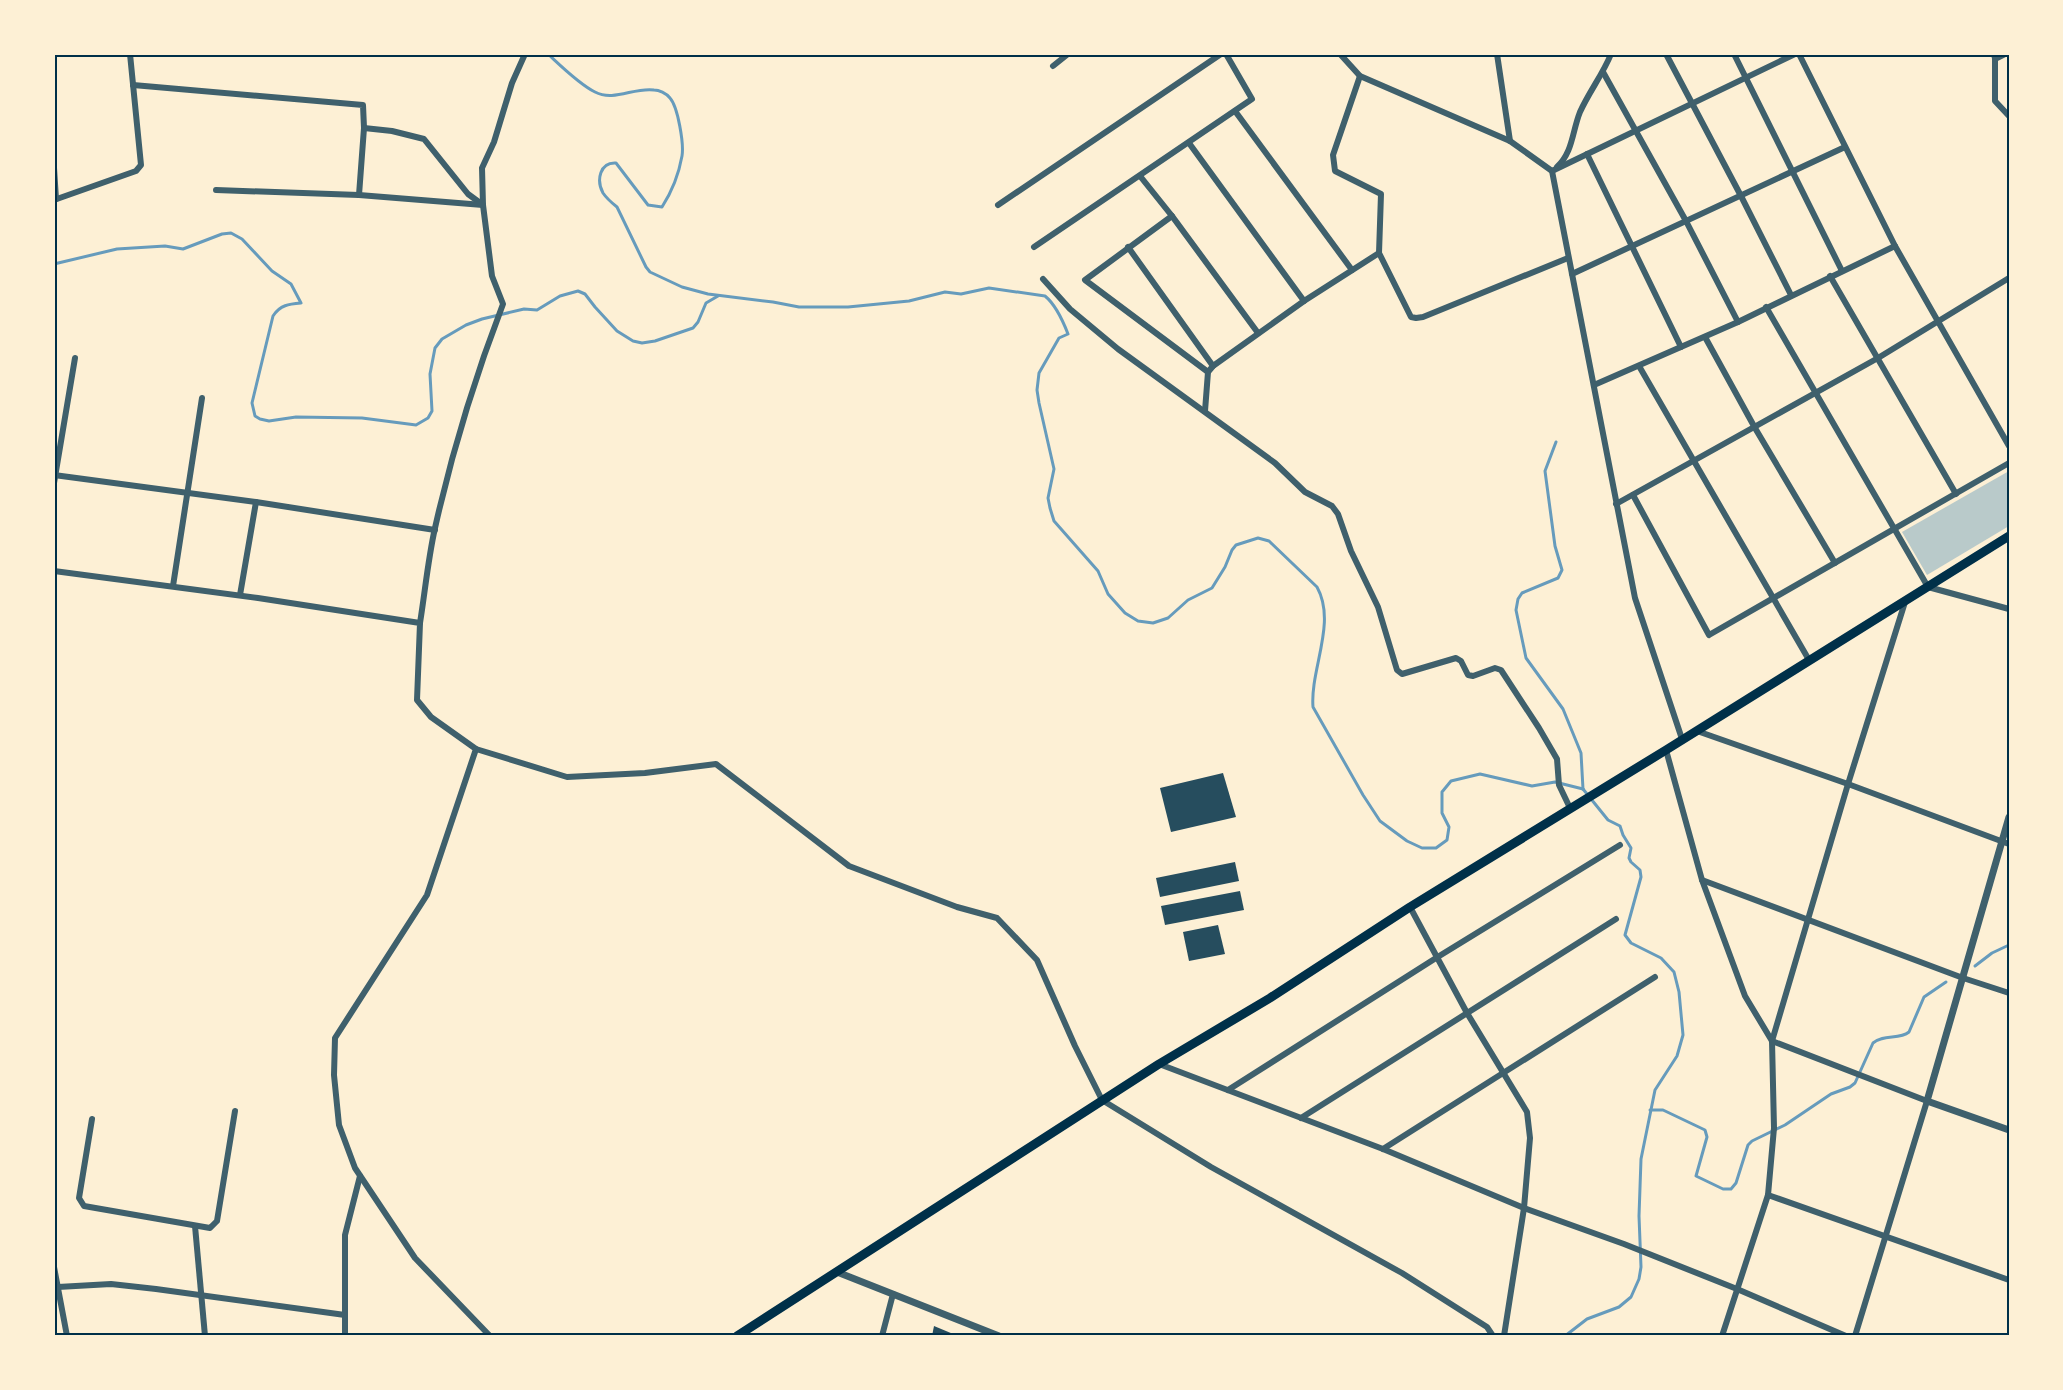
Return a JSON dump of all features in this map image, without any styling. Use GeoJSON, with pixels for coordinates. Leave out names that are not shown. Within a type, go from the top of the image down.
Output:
{"type":"FeatureCollection","features":[{"type":"Feature","properties":{"kind":"highway"},"geometry":{"type":"LineString","coordinates":[[737,1336],[1159,1064],[1270,998],[1410,907],[2009,536]]}},
{"type":"Feature","properties":{"kind":"street"},"geometry":{"type":"LineString","coordinates":[[54,168],[55,200],[136,171],[141,165],[130,54]]}},
{"type":"Feature","properties":{"kind":"street"},"geometry":{"type":"LineString","coordinates":[[525,54],[512,83],[494,142],[482,168],[483,205],[492,276],[503,304],[458,436],[435,530],[420,623],[417,700],[431,717],[476,749],[567,777],[645,773],[716,764],[849,866],[957,906],[997,918],[1037,960],[1102,1100],[1211,1167],[1402,1273],[1487,1327],[1493,1336]]}},
{"type":"Feature","properties":{"kind":"street"},"geometry":{"type":"LineString","coordinates":[[1053,66],[1068,54]]}},
{"type":"Feature","properties":{"kind":"street"},"geometry":{"type":"LineString","coordinates":[[998,205],[1221,54]]}},
{"type":"Feature","properties":{"kind":"street"},"geometry":{"type":"LineString","coordinates":[[1034,247],[1252,99],[1226,54]]}},
{"type":"Feature","properties":{"kind":"street"},"geometry":{"type":"LineString","coordinates":[[1340,54],[1360,76],[1510,141],[1552,171],[1616,504],[1642,624],[1682,739]]}},
{"type":"Feature","properties":{"kind":"street"},"geometry":{"type":"LineString","coordinates":[[1497,54],[1510,141]]}},
{"type":"Feature","properties":{"kind":"street"},"geometry":{"type":"LineString","coordinates":[[1552,171],[1565,160],[1580,112],[1611,54]]}},
{"type":"Feature","properties":{"kind":"street"},"geometry":{"type":"LineString","coordinates":[[1666,54],[1742,196],[1791,295]]}},
{"type":"Feature","properties":{"kind":"street"},"geometry":{"type":"LineString","coordinates":[[1734,54],[1842,271]]}},
{"type":"Feature","properties":{"kind":"street"},"geometry":{"type":"LineString","coordinates":[[1552,171],[1797,54],[1895,246],[2009,446]]}},
{"type":"Feature","properties":{"kind":"street"},"geometry":{"type":"LineString","coordinates":[[2005,54],[1994,57],[1995,101],[2009,116]]}},
{"type":"Feature","properties":{"kind":"street"},"geometry":{"type":"LineString","coordinates":[[1603,72],[1686,221],[1738,322]]}},
{"type":"Feature","properties":{"kind":"street"},"geometry":{"type":"LineString","coordinates":[[1360,76],[1333,155],[1335,171],[1381,194],[1379,252],[1409,314],[1416,318],[1568,258]]}},
{"type":"Feature","properties":{"kind":"street"},"geometry":{"type":"LineString","coordinates":[[133,85],[363,105],[364,128],[359,195]]}},
{"type":"Feature","properties":{"kind":"street"},"geometry":{"type":"LineString","coordinates":[[1235,111],[1352,270]]}},
{"type":"Feature","properties":{"kind":"street"},"geometry":{"type":"LineString","coordinates":[[364,128],[392,131],[424,139],[468,194],[483,205]]}},
{"type":"Feature","properties":{"kind":"street"},"geometry":{"type":"LineString","coordinates":[[1189,143],[1304,301]]}},
{"type":"Feature","properties":{"kind":"street"},"geometry":{"type":"LineString","coordinates":[[1572,274],[1845,147]]}},
{"type":"Feature","properties":{"kind":"street"},"geometry":{"type":"LineString","coordinates":[[1587,154],[1681,347]]}},
{"type":"Feature","properties":{"kind":"street"},"geometry":{"type":"LineString","coordinates":[[1140,176],[1257,333]]}},
{"type":"Feature","properties":{"kind":"street"},"geometry":{"type":"LineString","coordinates":[[216,190],[359,195],[483,205]]}},
{"type":"Feature","properties":{"kind":"street"},"geometry":{"type":"LineString","coordinates":[[1172,216],[1085,280],[1208,372]]}},
{"type":"Feature","properties":{"kind":"street"},"geometry":{"type":"LineString","coordinates":[[1594,385],[1738,322],[1895,246]]}},
{"type":"Feature","properties":{"kind":"street"},"geometry":{"type":"LineString","coordinates":[[1128,247],[1213,366]]}},
{"type":"Feature","properties":{"kind":"street"},"geometry":{"type":"LineString","coordinates":[[1204,411],[1208,372],[1213,366],[1257,333],[1379,252]]}},
{"type":"Feature","properties":{"kind":"street"},"geometry":{"type":"LineString","coordinates":[[1830,276],[1956,494]]}},
{"type":"Feature","properties":{"kind":"street"},"geometry":{"type":"LineString","coordinates":[[1616,504],[1878,358],[2009,278]]}},
{"type":"Feature","properties":{"kind":"street"},"geometry":{"type":"LineString","coordinates":[[1043,279],[1070,309],[1118,350],[1275,463],[1305,492],[1332,506],[1338,514],[1378,608],[1396,670],[1402,674],[1456,658],[1461,661],[1468,675],[1473,676],[1495,668],[1501,670],[1557,759],[1559,785],[1570,808]]}},
{"type":"Feature","properties":{"kind":"street"},"geometry":{"type":"LineString","coordinates":[[1766,308],[1928,587],[2009,609]]}},
{"type":"Feature","properties":{"kind":"street"},"geometry":{"type":"LineString","coordinates":[[1705,337],[1755,428],[1835,563]]}},
{"type":"Feature","properties":{"kind":"street"},"geometry":{"type":"LineString","coordinates":[[54,483],[75,358]]}},
{"type":"Feature","properties":{"kind":"street"},"geometry":{"type":"LineString","coordinates":[[1639,366],[1809,660]]}},
{"type":"Feature","properties":{"kind":"street"},"geometry":{"type":"LineString","coordinates":[[173,586],[202,398]]}},
{"type":"Feature","properties":{"kind":"street"},"geometry":{"type":"LineString","coordinates":[[1633,495],[1709,635],[2009,463]]}},
{"type":"Feature","properties":{"kind":"street"},"geometry":{"type":"LineString","coordinates":[[55,475],[256,502],[435,530]]}},
{"type":"Feature","properties":{"kind":"street"},"geometry":{"type":"LineString","coordinates":[[240,596],[256,502]]}},
{"type":"Feature","properties":{"kind":"street"},"geometry":{"type":"LineString","coordinates":[[54,571],[173,586],[420,623]]}},
{"type":"Feature","properties":{"kind":"street"},"geometry":{"type":"LineString","coordinates":[[1722,1336],[1768,1196],[1774,1128],[1772,1041],[1905,602]]}},
{"type":"Feature","properties":{"kind":"street"},"geometry":{"type":"LineString","coordinates":[[1697,731],[2005,842]]}},
{"type":"Feature","properties":{"kind":"street"},"geometry":{"type":"LineString","coordinates":[[476,749],[427,895],[335,1038],[334,1075],[339,1125],[355,1168],[415,1258],[490,1336]]}},
{"type":"Feature","properties":{"kind":"street"},"geometry":{"type":"LineString","coordinates":[[1666,750],[1702,880],[1745,996],[1772,1041],[2009,1130]]}},
{"type":"Feature","properties":{"kind":"street"},"geometry":{"type":"LineString","coordinates":[[1855,1336],[2005,842],[2009,817]]}},
{"type":"Feature","properties":{"kind":"street"},"geometry":{"type":"LineString","coordinates":[[1228,1090],[1620,845]]}},
{"type":"Feature","properties":{"kind":"street"},"geometry":{"type":"LineString","coordinates":[[1702,880],[1963,978],[2009,993]]}},
{"type":"Feature","properties":{"kind":"street"},"geometry":{"type":"LineString","coordinates":[[1410,907],[1467,1013],[1527,1112],[1530,1138],[1524,1208],[1504,1336]]}},
{"type":"Feature","properties":{"kind":"street"},"geometry":{"type":"LineString","coordinates":[[1301,1118],[1616,919]]}},
{"type":"Feature","properties":{"kind":"street"},"geometry":{"type":"LineString","coordinates":[[1383,1149],[1654,977]]}},
{"type":"Feature","properties":{"kind":"street"},"geometry":{"type":"LineString","coordinates":[[1159,1064],[1383,1149],[1524,1208],[1737,1289],[1846,1336]]}},
{"type":"Feature","properties":{"kind":"street"},"geometry":{"type":"LineString","coordinates":[[92,1119],[80,1198],[84,1206],[210,1227],[217,1221],[235,1111]]}},
{"type":"Feature","properties":{"kind":"street"},"geometry":{"type":"LineString","coordinates":[[345,1336],[345,1235],[360,1176]]}},
{"type":"Feature","properties":{"kind":"street"},"geometry":{"type":"LineString","coordinates":[[1768,1196],[2009,1280]]}},
{"type":"Feature","properties":{"kind":"street"},"geometry":{"type":"LineString","coordinates":[[195,1226],[205,1336]]}},
{"type":"Feature","properties":{"kind":"street"},"geometry":{"type":"LineString","coordinates":[[54,1267],[67,1336]]}},
{"type":"Feature","properties":{"kind":"street"},"geometry":{"type":"LineString","coordinates":[[837,1272],[999,1336]]}},
{"type":"Feature","properties":{"kind":"street"},"geometry":{"type":"LineString","coordinates":[[58,1287],[111,1284],[345,1315]]}},
{"type":"Feature","properties":{"kind":"street"},"geometry":{"type":"LineString","coordinates":[[882,1336],[894,1294]]}},
{"type":"Feature","properties":{"kind":"shaded area"},"geometry":{"type":"Polygon","coordinates":[[[2009,471],[2009,526],[1927,575],[1902,532],[2009,471]]]}},
{"type":"Feature","properties":{"kind":"building"},"geometry":{"type":"Polygon","coordinates":[[[1223,773],[1236,817],[1171,832],[1160,788],[1223,773]]]}},
{"type":"Feature","properties":{"kind":"building"},"geometry":{"type":"Polygon","coordinates":[[[1235,862],[1239,881],[1160,897],[1156,878],[1235,862]]]}},
{"type":"Feature","properties":{"kind":"building"},"geometry":{"type":"Polygon","coordinates":[[[1240,891],[1244,910],[1165,925],[1161,906],[1240,891]]]}},
{"type":"Feature","properties":{"kind":"building"},"geometry":{"type":"Polygon","coordinates":[[[1218,925],[1225,954],[1189,961],[1183,932],[1218,925]]]}},
{"type":"Feature","properties":{"kind":"building"},"geometry":{"type":"Polygon","coordinates":[[[934,1326],[958,1336],[932,1336],[934,1326]]]}},
{"type":"Feature","properties":{"kind":"waterway"},"geometry":{"type":"LineString","coordinates":[[548,54],[577,80],[595,92],[602,95],[617,95],[639,90],[656,90],[667,95],[676,109],[680,126],[682,156],[674,183],[662,207],[648,205],[616,163],[606,165],[600,178],[603,193],[617,207],[650,272],[682,287],[708,294],[799,307],[848,307],[909,301],[945,292],[961,294],[989,288],[1045,296],[1056,309],[1068,334],[1059,338],[1039,373],[1037,390],[1054,469],[1048,498],[1054,521],[1098,571],[1108,594],[1125,613],[1138,621],[1153,623],[1168,618],[1188,600],[1212,588],[1236,545],[1258,538],[1269,541],[1317,587],[1322,601],[1324,631],[1315,677],[1313,707],[1380,821],[1407,841],[1422,848],[1436,848],[1447,840],[1449,827],[1442,813],[1442,792],[1451,781],[1480,774],[1532,786],[1555,782],[1583,789]]}},
{"type":"Feature","properties":{"kind":"waterway"},"geometry":{"type":"LineString","coordinates":[[54,264],[117,249],[165,246],[183,249],[222,234],[231,233],[242,239],[272,271],[291,284],[301,303],[285,306],[273,316],[252,403],[255,416],[269,421],[296,417],[362,418],[416,425],[428,418],[432,411],[430,374],[435,348],[442,339],[466,325],[524,309],[537,310],[560,296],[578,291],[585,294],[617,331],[633,341],[642,343],[693,328],[706,303],[718,296]]}},
{"type":"Feature","properties":{"kind":"waterway"},"geometry":{"type":"LineString","coordinates":[[1556,442],[1545,471],[1555,546],[1562,570],[1558,578],[1522,593],[1516,610],[1526,658],[1563,709],[1581,753],[1583,789]]}},
{"type":"Feature","properties":{"kind":"waterway"},"geometry":{"type":"LineString","coordinates":[[1565,1336],[1587,1319],[1619,1307],[1631,1297],[1639,1279],[1641,1159],[1655,1090],[1677,1056],[1683,1035],[1679,992],[1674,972],[1661,958],[1631,943],[1625,935],[1641,877],[1640,870],[1629,858],[1631,848],[1620,826],[1608,820],[1583,789]]}},
{"type":"Feature","properties":{"kind":"waterway"},"geometry":{"type":"LineString","coordinates":[[1975,966],[1992,953],[2009,945]]}},
{"type":"Feature","properties":{"kind":"waterway"},"geometry":{"type":"LineString","coordinates":[[1650,1110],[1663,1110],[1705,1130],[1707,1137],[1696,1176],[1723,1189],[1731,1189],[1736,1183],[1748,1145],[1752,1141],[1785,1125],[1831,1094],[1855,1083],[1873,1043],[1909,1032],[1924,997],[1946,982]]}}]}
